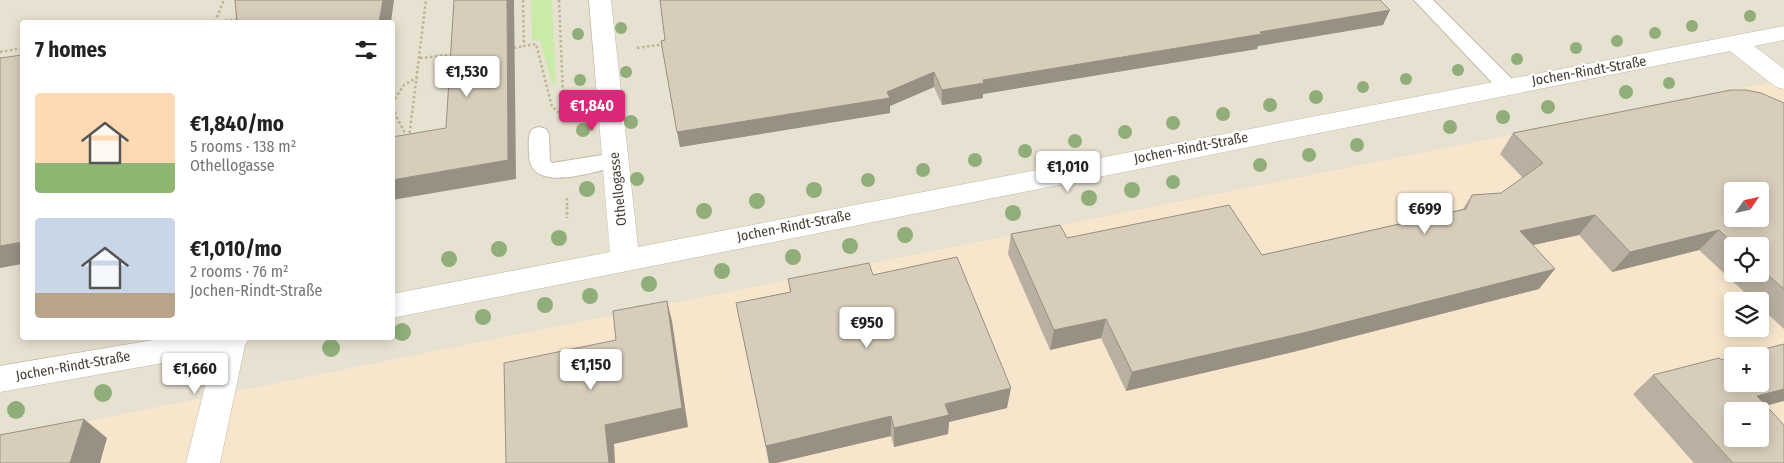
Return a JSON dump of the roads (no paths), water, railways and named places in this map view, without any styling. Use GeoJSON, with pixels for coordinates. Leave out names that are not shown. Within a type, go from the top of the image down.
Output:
{"type":"FeatureCollection","features":[{"type":"Feature","properties":{"kind":"street","name":"Othellogasse"},"geometry":{"type":"LineString","coordinates":[[600,0],[625,259]]}},
{"type":"Feature","properties":{"kind":"street","name":"Jochen-Rindt-Straße"},"geometry":{"type":"LineString","coordinates":[[395,305],[1784,33]]}},
{"type":"Feature","properties":{"kind":"street"},"geometry":{"type":"LineString","coordinates":[[1736,43],[1784,81]]}},
{"type":"Feature","properties":{"kind":"street","name":"Jochen-Rindt-Straße"},"geometry":{"type":"LineString","coordinates":[[0,380],[222,340]]}},
{"type":"Feature","properties":{"kind":"street"},"geometry":{"type":"LineString","coordinates":[[203,463],[233,340]]}},
{"type":"Feature","properties":{"kind":"lane"},"geometry":{"type":"LineString","coordinates":[[1422,0],[1507,86]]}},
{"type":"Feature","properties":{"kind":"lane"},"geometry":{"type":"LineString","coordinates":[[539,134],[540,164],[546,169],[556,171],[615,160]]}}]}
